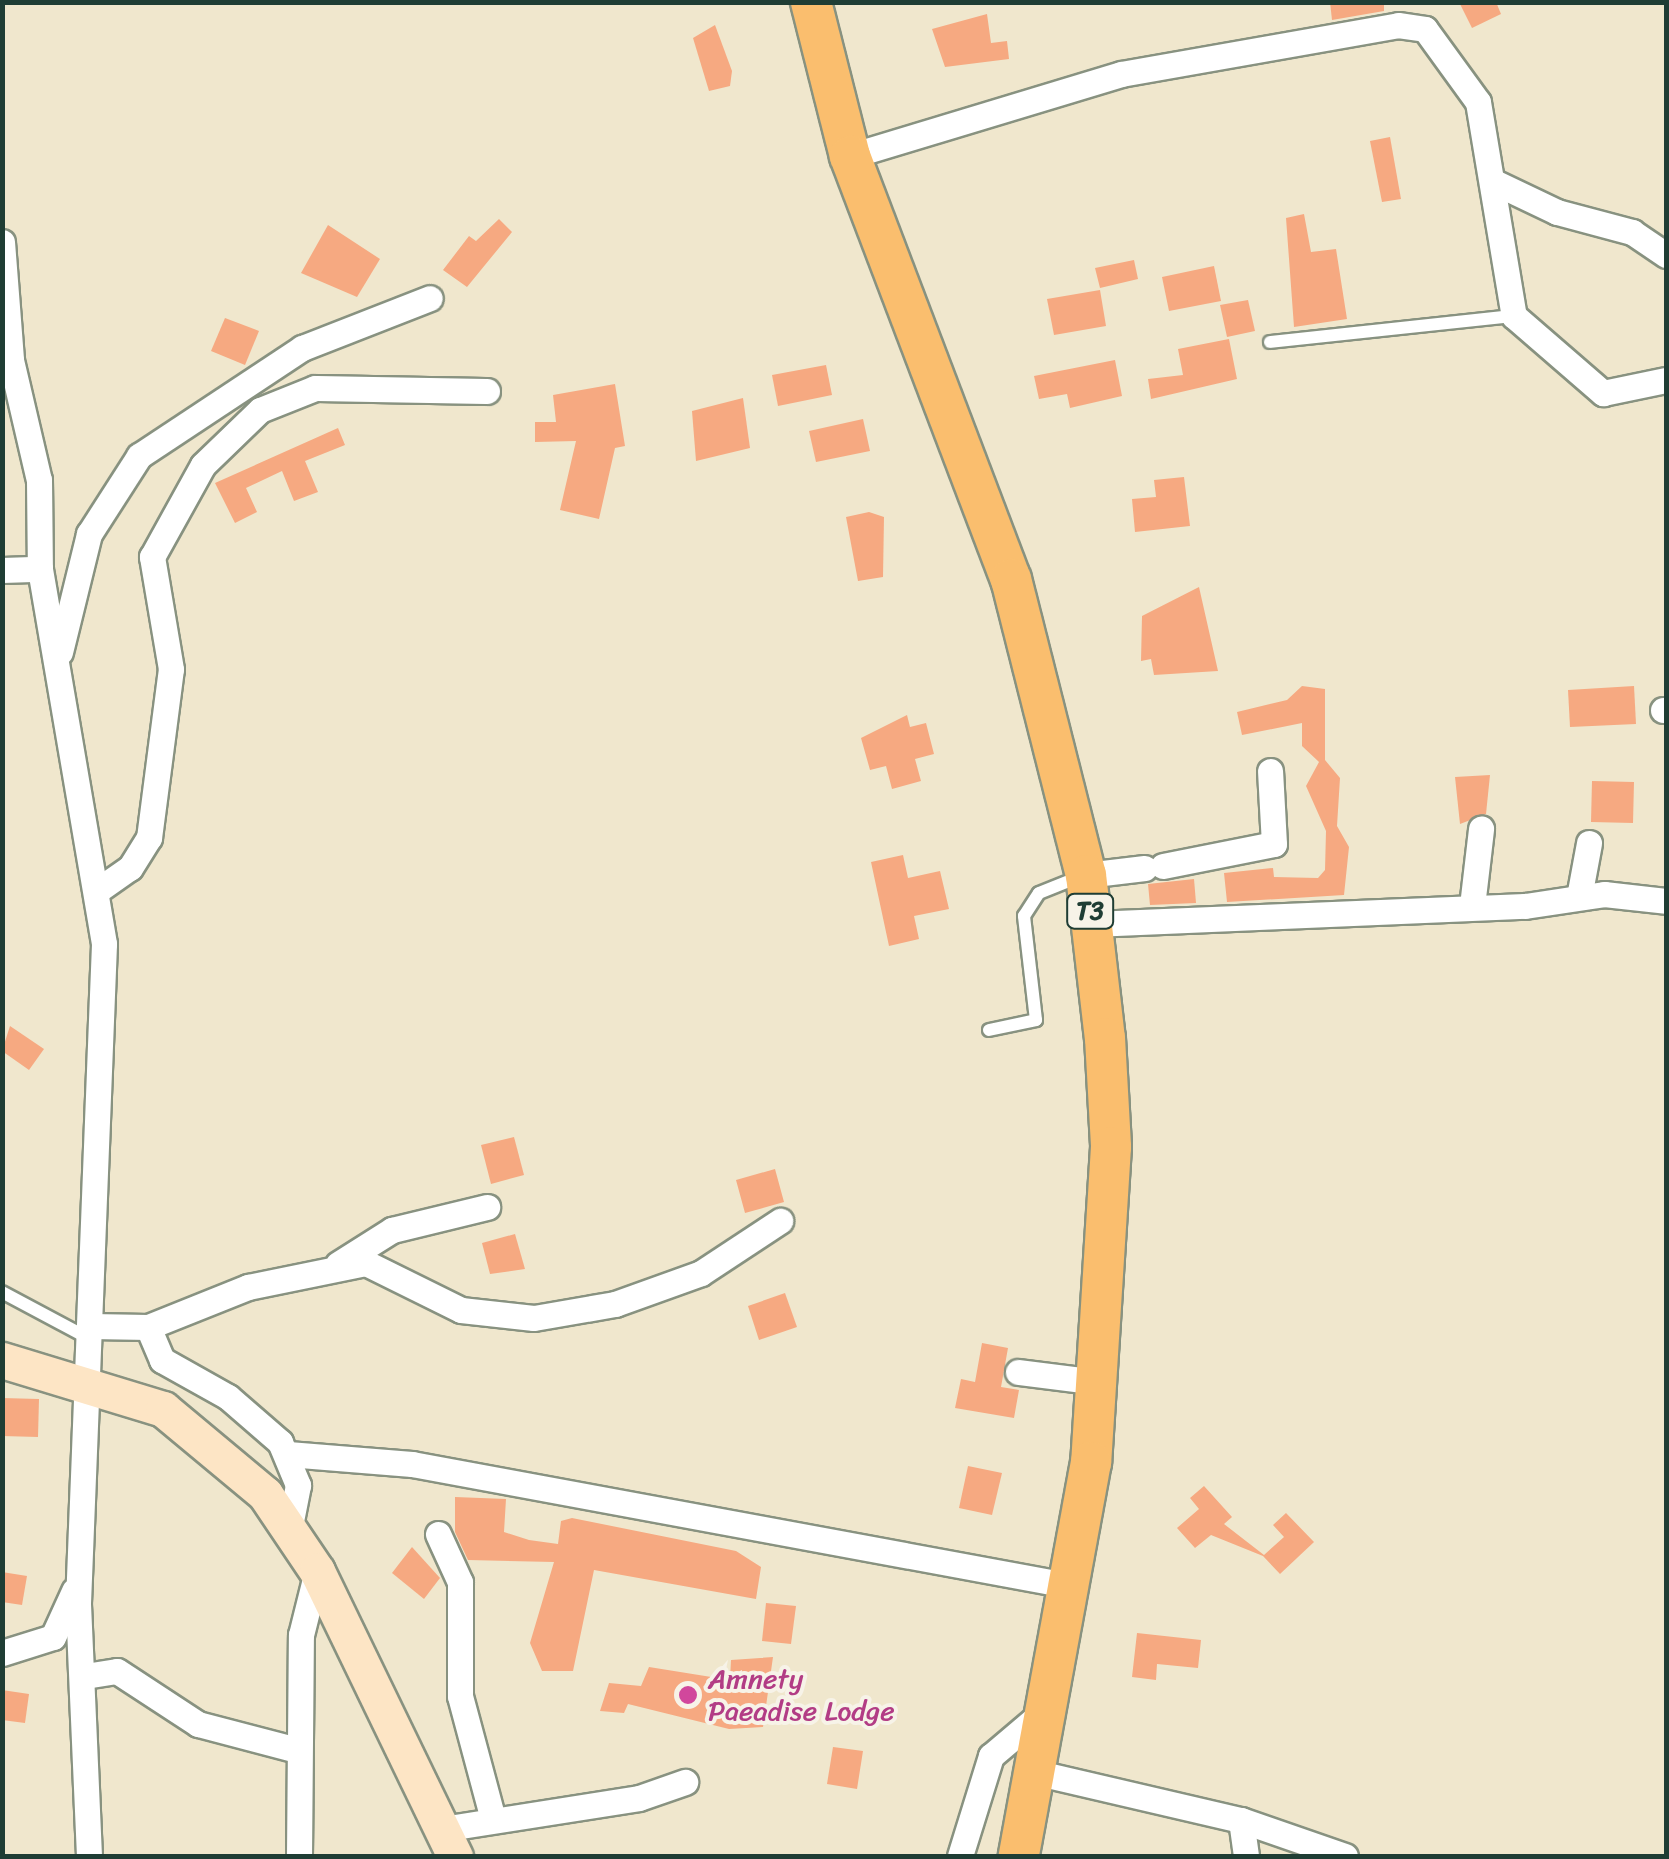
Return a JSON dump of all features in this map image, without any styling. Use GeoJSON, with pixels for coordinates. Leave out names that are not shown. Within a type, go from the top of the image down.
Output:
{"type":"FeatureCollection","features":[{"type":"Feature","properties":{"kind":"highway","name":"T3"},"geometry":{"type":"LineString","coordinates":[[811,2],[850,156],[1012,579],[1086,875],[1092,924],[1110,1147],[1098,1382],[1068,1585],[1019,1856]]}},
{"type":"Feature","properties":{"kind":"main road"},"geometry":{"type":"LineString","coordinates":[[2,1360],[93,1384],[162,1409],[206,1438],[290,1526],[318,1571],[448,1843]]}},
{"type":"Feature","properties":{"kind":"street"},"geometry":{"type":"LineString","coordinates":[[850,156],[1121,74],[1398,25],[1443,42],[1478,102],[1514,316],[1603,393],[1666,380]]}},
{"type":"Feature","properties":{"kind":"street"},"geometry":{"type":"LineString","coordinates":[[1492,181],[1557,212],[1632,232],[1666,255]]}},
{"type":"Feature","properties":{"kind":"street"},"geometry":{"type":"LineString","coordinates":[[2,242],[12,360],[39,480],[40,569],[59,656],[98,890],[105,994],[84,1558],[88,1856]]}},
{"type":"Feature","properties":{"kind":"street"},"geometry":{"type":"LineString","coordinates":[[59,656],[89,534],[140,456],[302,348],[430,298]]}},
{"type":"Feature","properties":{"kind":"street"},"geometry":{"type":"LineString","coordinates":[[98,890],[130,868],[149,838],[171,669],[152,557],[203,465],[260,410],[315,388],[487,390]]}},
{"type":"Feature","properties":{"kind":"street"},"geometry":{"type":"LineString","coordinates":[[2,570],[40,569]]}},
{"type":"Feature","properties":{"kind":"street"},"geometry":{"type":"LineString","coordinates":[[1086,875],[1154,867],[1274,844],[1270,772]]}},
{"type":"Feature","properties":{"kind":"street"},"geometry":{"type":"LineString","coordinates":[[1472,906],[1481,829]]}},
{"type":"Feature","properties":{"kind":"street"},"geometry":{"type":"LineString","coordinates":[[1579,897],[1589,843]]}},
{"type":"Feature","properties":{"kind":"street"},"geometry":{"type":"LineString","coordinates":[[1092,924],[1472,906],[1579,897],[1666,900]]}},
{"type":"Feature","properties":{"kind":"street"},"geometry":{"type":"LineString","coordinates":[[334,1266],[392,1230],[487,1207]]}},
{"type":"Feature","properties":{"kind":"street"},"geometry":{"type":"LineString","coordinates":[[91,1333],[148,1326],[334,1266],[376,1262],[462,1310],[534,1318],[615,1304],[702,1273],[780,1221]]}},
{"type":"Feature","properties":{"kind":"street"},"geometry":{"type":"LineString","coordinates":[[148,1326],[162,1360],[262,1421],[288,1454],[299,1496],[290,1526]]}},
{"type":"Feature","properties":{"kind":"street"},"geometry":{"type":"LineString","coordinates":[[1018,1372],[1098,1382]]}},
{"type":"Feature","properties":{"kind":"street"},"geometry":{"type":"LineString","coordinates":[[288,1454],[412,1464],[1068,1585]]}},
{"type":"Feature","properties":{"kind":"street"},"geometry":{"type":"LineString","coordinates":[[438,1534],[460,1582],[460,1696],[493,1819]]}},
{"type":"Feature","properties":{"kind":"street"},"geometry":{"type":"LineString","coordinates":[[2,1653],[53,1637],[84,1558]]}},
{"type":"Feature","properties":{"kind":"street"},"geometry":{"type":"LineString","coordinates":[[299,1856],[297,1750],[302,1635],[318,1571]]}},
{"type":"Feature","properties":{"kind":"street"},"geometry":{"type":"LineString","coordinates":[[85,1676],[117,1671],[198,1724],[297,1750]]}},
{"type":"Feature","properties":{"kind":"street"},"geometry":{"type":"LineString","coordinates":[[960,1856],[991,1756],[1044,1711]]}},
{"type":"Feature","properties":{"kind":"street"},"geometry":{"type":"LineString","coordinates":[[1034,1772],[1241,1820],[1344,1856]]}},
{"type":"Feature","properties":{"kind":"street"},"geometry":{"type":"LineString","coordinates":[[448,1843],[493,1819],[639,1798],[686,1782]]}},
{"type":"Feature","properties":{"kind":"street"},"geometry":{"type":"LineString","coordinates":[[1241,1820],[1246,1856]]}},
{"type":"Feature","properties":{"kind":"lane"},"geometry":{"type":"LineString","coordinates":[[1270,342],[1514,316]]}},
{"type":"Feature","properties":{"kind":"lane"},"geometry":{"type":"LineString","coordinates":[[989,1030],[1030,1026],[1039,1009],[1023,932],[1029,902],[1086,875]]}},
{"type":"Feature","properties":{"kind":"lane"},"geometry":{"type":"LineString","coordinates":[[2,1292],[91,1333]]}},
{"type":"Feature","properties":{"kind":"building"},"geometry":{"type":"Polygon","coordinates":[[[1330,2],[1384,2],[1384,11],[1332,20],[1330,2]]]}},
{"type":"Feature","properties":{"kind":"building"},"geometry":{"type":"Polygon","coordinates":[[[1459,2],[1496,2],[1501,14],[1472,28],[1459,2]]]}},
{"type":"Feature","properties":{"kind":"building"},"geometry":{"type":"Polygon","coordinates":[[[987,14],[991,43],[1007,41],[1009,59],[945,67],[932,29],[987,14]]]}},
{"type":"Feature","properties":{"kind":"building"},"geometry":{"type":"Polygon","coordinates":[[[715,25],[732,71],[730,86],[709,91],[693,38],[715,25]]]}},
{"type":"Feature","properties":{"kind":"building"},"geometry":{"type":"Polygon","coordinates":[[[1390,137],[1401,199],[1382,202],[1370,141],[1390,137]]]}},
{"type":"Feature","properties":{"kind":"building"},"geometry":{"type":"Polygon","coordinates":[[[1304,214],[1311,252],[1336,249],[1347,319],[1294,327],[1286,218],[1304,214]]]}},
{"type":"Feature","properties":{"kind":"building"},"geometry":{"type":"Polygon","coordinates":[[[499,219],[512,232],[467,287],[443,270],[469,236],[476,241],[499,219]]]}},
{"type":"Feature","properties":{"kind":"building"},"geometry":{"type":"Polygon","coordinates":[[[328,225],[380,259],[357,297],[301,273],[328,225]]]}},
{"type":"Feature","properties":{"kind":"building"},"geometry":{"type":"Polygon","coordinates":[[[1134,260],[1138,279],[1100,288],[1095,268],[1134,260]]]}},
{"type":"Feature","properties":{"kind":"building"},"geometry":{"type":"Polygon","coordinates":[[[1214,266],[1221,301],[1169,311],[1162,277],[1214,266]]]}},
{"type":"Feature","properties":{"kind":"building"},"geometry":{"type":"Polygon","coordinates":[[[1100,290],[1106,326],[1054,335],[1047,299],[1100,290]]]}},
{"type":"Feature","properties":{"kind":"building"},"geometry":{"type":"Polygon","coordinates":[[[1248,300],[1255,331],[1227,337],[1220,305],[1248,300]]]}},
{"type":"Feature","properties":{"kind":"building"},"geometry":{"type":"Polygon","coordinates":[[[225,318],[259,331],[245,365],[211,351],[225,318]]]}},
{"type":"Feature","properties":{"kind":"building"},"geometry":{"type":"Polygon","coordinates":[[[1229,339],[1237,379],[1151,399],[1148,379],[1183,375],[1178,349],[1229,339]]]}},
{"type":"Feature","properties":{"kind":"building"},"geometry":{"type":"Polygon","coordinates":[[[1115,360],[1122,396],[1070,408],[1067,394],[1039,399],[1034,376],[1115,360]]]}},
{"type":"Feature","properties":{"kind":"building"},"geometry":{"type":"Polygon","coordinates":[[[826,365],[832,395],[778,406],[772,375],[826,365]]]}},
{"type":"Feature","properties":{"kind":"building"},"geometry":{"type":"Polygon","coordinates":[[[615,384],[625,446],[615,448],[599,519],[560,510],[576,441],[535,442],[535,422],[556,422],[553,395],[615,384]]]}},
{"type":"Feature","properties":{"kind":"building"},"geometry":{"type":"Polygon","coordinates":[[[743,398],[750,448],[696,461],[692,411],[743,398]]]}},
{"type":"Feature","properties":{"kind":"building"},"geometry":{"type":"Polygon","coordinates":[[[863,419],[870,451],[816,462],[809,431],[863,419]]]}},
{"type":"Feature","properties":{"kind":"building"},"geometry":{"type":"Polygon","coordinates":[[[338,428],[345,445],[305,461],[318,492],[294,501],[282,471],[246,488],[257,512],[235,523],[215,483],[338,428]]]}},
{"type":"Feature","properties":{"kind":"building"},"geometry":{"type":"Polygon","coordinates":[[[1184,477],[1190,526],[1135,532],[1132,499],[1156,497],[1154,480],[1184,477]]]}},
{"type":"Feature","properties":{"kind":"building"},"geometry":{"type":"Polygon","coordinates":[[[869,512],[884,517],[883,577],[858,581],[846,517],[869,512]]]}},
{"type":"Feature","properties":{"kind":"building"},"geometry":{"type":"Polygon","coordinates":[[[1199,587],[1218,671],[1154,675],[1151,659],[1141,661],[1142,616],[1199,587]]]}},
{"type":"Feature","properties":{"kind":"building"},"geometry":{"type":"Polygon","coordinates":[[[1302,686],[1325,689],[1325,760],[1340,778],[1337,826],[1349,847],[1344,895],[1227,902],[1224,873],[1273,868],[1274,877],[1318,878],[1325,870],[1326,831],[1306,786],[1319,762],[1302,746],[1302,723],[1242,735],[1237,712],[1287,700],[1302,686]]]}},
{"type":"Feature","properties":{"kind":"building"},"geometry":{"type":"Polygon","coordinates":[[[1634,686],[1636,724],[1570,727],[1568,690],[1634,686]]]}},
{"type":"Feature","properties":{"kind":"building"},"geometry":{"type":"Polygon","coordinates":[[[907,715],[910,727],[926,723],[934,754],[915,759],[921,781],[892,789],[886,766],[870,770],[861,738],[907,715]]]}},
{"type":"Feature","properties":{"kind":"building"},"geometry":{"type":"Polygon","coordinates":[[[1490,775],[1486,814],[1460,824],[1455,777],[1490,775]]]}},
{"type":"Feature","properties":{"kind":"building"},"geometry":{"type":"Polygon","coordinates":[[[1592,781],[1634,782],[1633,823],[1591,822],[1592,781]]]}},
{"type":"Feature","properties":{"kind":"building"},"geometry":{"type":"Polygon","coordinates":[[[903,855],[908,878],[940,871],[949,909],[914,916],[919,939],[889,946],[871,862],[903,855]]]}},
{"type":"Feature","properties":{"kind":"building"},"geometry":{"type":"Polygon","coordinates":[[[1194,879],[1196,903],[1150,905],[1148,884],[1194,879]]]}},
{"type":"Feature","properties":{"kind":"building"},"geometry":{"type":"Polygon","coordinates":[[[10,1026],[44,1049],[29,1070],[2,1051],[10,1026]]]}},
{"type":"Feature","properties":{"kind":"building"},"geometry":{"type":"Polygon","coordinates":[[[514,1137],[524,1175],[491,1184],[481,1145],[514,1137]]]}},
{"type":"Feature","properties":{"kind":"building"},"geometry":{"type":"Polygon","coordinates":[[[775,1169],[784,1202],[745,1213],[736,1180],[775,1169]]]}},
{"type":"Feature","properties":{"kind":"building"},"geometry":{"type":"Polygon","coordinates":[[[515,1234],[525,1269],[490,1274],[482,1243],[515,1234]]]}},
{"type":"Feature","properties":{"kind":"building"},"geometry":{"type":"Polygon","coordinates":[[[785,1293],[797,1327],[759,1340],[748,1306],[785,1293]]]}},
{"type":"Feature","properties":{"kind":"building"},"geometry":{"type":"Polygon","coordinates":[[[982,1343],[1008,1348],[1001,1387],[1019,1390],[1014,1418],[955,1408],[961,1379],[975,1382],[982,1343]]]}},
{"type":"Feature","properties":{"kind":"building"},"geometry":{"type":"Polygon","coordinates":[[[2,1398],[39,1399],[38,1437],[2,1436],[2,1398]]]}},
{"type":"Feature","properties":{"kind":"building"},"geometry":{"type":"Polygon","coordinates":[[[968,1466],[1002,1473],[992,1515],[959,1508],[968,1466]]]}},
{"type":"Feature","properties":{"kind":"building"},"geometry":{"type":"Polygon","coordinates":[[[1204,1486],[1232,1517],[1224,1524],[1264,1555],[1284,1537],[1273,1525],[1286,1513],[1314,1542],[1280,1574],[1263,1556],[1211,1535],[1195,1548],[1177,1528],[1199,1509],[1190,1498],[1204,1486]]]}},
{"type":"Feature","properties":{"kind":"building"},"geometry":{"type":"Polygon","coordinates":[[[455,1497],[506,1499],[504,1532],[529,1540],[558,1544],[561,1521],[572,1518],[736,1551],[761,1567],[756,1599],[594,1570],[573,1671],[542,1671],[530,1643],[554,1562],[468,1560],[455,1532],[455,1497]]]}},
{"type":"Feature","properties":{"kind":"building"},"geometry":{"type":"Polygon","coordinates":[[[412,1547],[440,1578],[424,1599],[392,1573],[412,1547]]]}},
{"type":"Feature","properties":{"kind":"building"},"geometry":{"type":"Polygon","coordinates":[[[2,1572],[27,1576],[22,1605],[2,1602],[2,1572]]]}},
{"type":"Feature","properties":{"kind":"building"},"geometry":{"type":"Polygon","coordinates":[[[766,1603],[796,1606],[791,1644],[762,1641],[766,1603]]]}},
{"type":"Feature","properties":{"kind":"building"},"geometry":{"type":"Polygon","coordinates":[[[1137,1633],[1201,1640],[1198,1668],[1157,1664],[1156,1680],[1132,1677],[1137,1633]]]}},
{"type":"Feature","properties":{"kind":"building"},"geometry":{"type":"Polygon","coordinates":[[[773,1657],[763,1727],[729,1729],[628,1704],[624,1713],[600,1711],[609,1683],[641,1686],[649,1667],[730,1680],[731,1660],[773,1657]]]}},
{"type":"Feature","properties":{"kind":"building"},"geometry":{"type":"Polygon","coordinates":[[[2,1690],[29,1694],[25,1723],[2,1720],[2,1690]]]}},
{"type":"Feature","properties":{"kind":"building"},"geometry":{"type":"Polygon","coordinates":[[[833,1747],[863,1751],[857,1789],[827,1784],[833,1747]]]}},
{"type":"Feature","properties":{"kind":"place","name":"Amnety Paeadise Lodge"},"geometry":{"type":"Point","coordinates":[688,1695]}}]}
